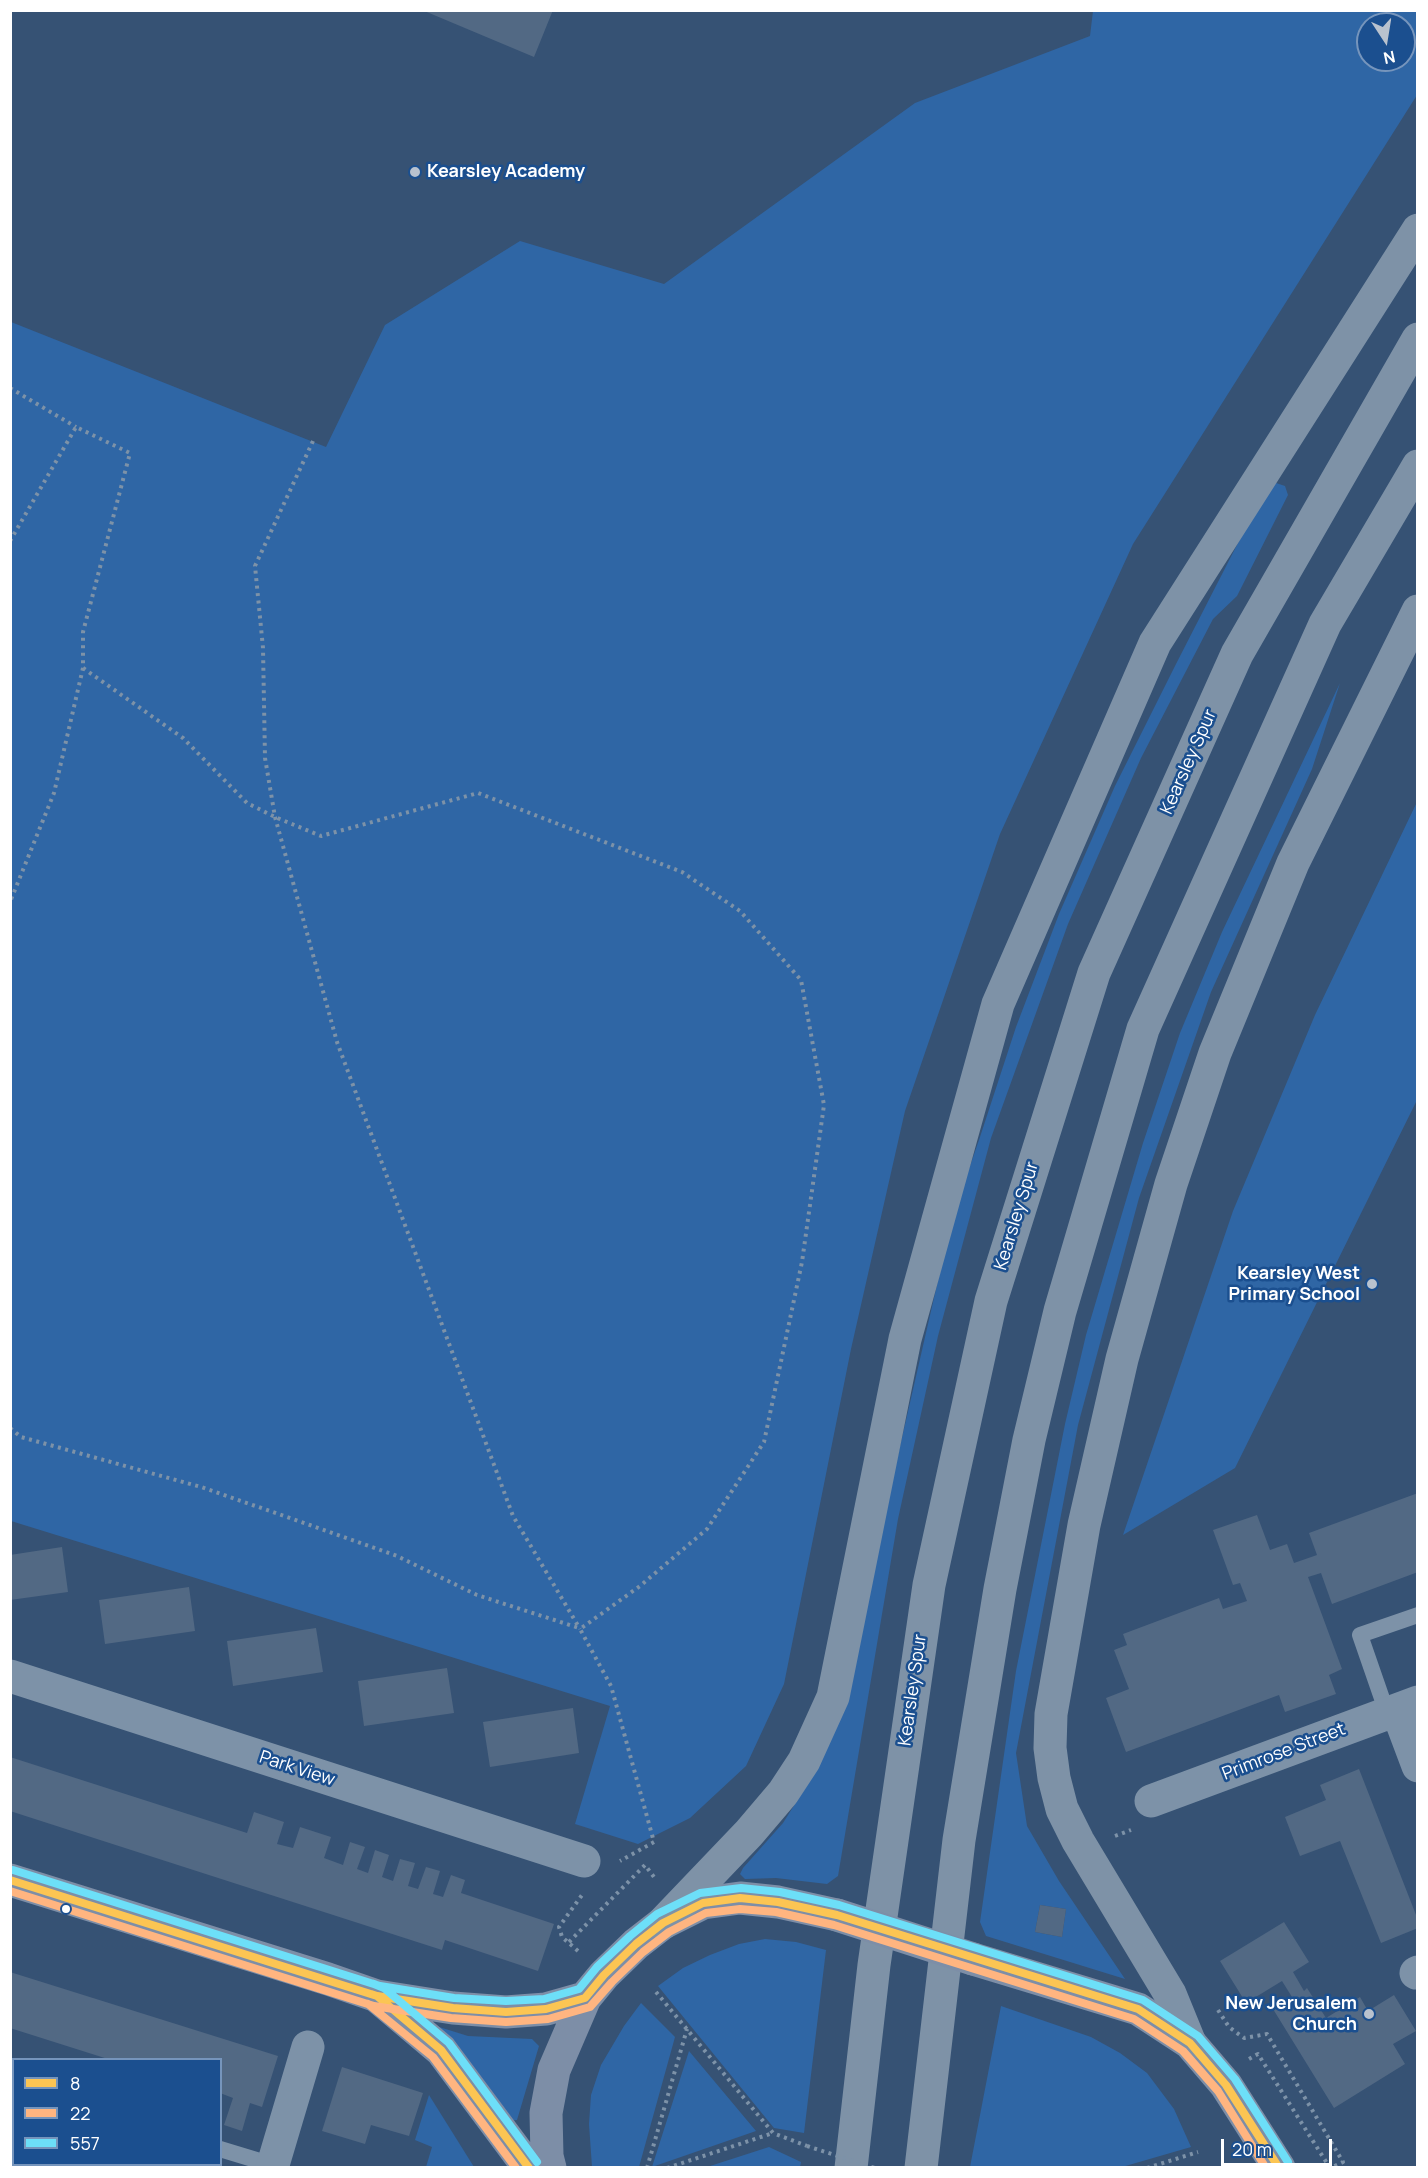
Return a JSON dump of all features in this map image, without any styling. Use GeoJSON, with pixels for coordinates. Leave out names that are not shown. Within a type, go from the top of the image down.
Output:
{"type":"FeatureCollection","features":[{"type":"Feature","properties":{"kind":"highway"},"geometry":{"type":"LineString","coordinates":[[663,1923],[749,1833],[783,1793],[804,1761],[833,1697],[905,1339],[998,1004],[1155,643],[1418,231]]}},
{"type":"Feature","properties":{"kind":"highway","name":"Kearsley Spur"},"geometry":{"type":"LineString","coordinates":[[850,2168],[874,1965],[929,1585],[991,1301],[1094,974],[1237,654],[1418,339]]}},
{"type":"Feature","properties":{"kind":"highway"},"geometry":{"type":"LineString","coordinates":[[921,2168],[964,1806],[1000,1589],[1029,1440],[1066,1288],[1143,1029],[1325,624],[1418,466]]}},
{"type":"Feature","properties":{"kind":"highway"},"geometry":{"type":"LineString","coordinates":[[1190,2043],[1170,1994],[1078,1841],[1062,1809],[1054,1778],[1050,1748],[1051,1714],[1084,1525],[1122,1359],[1171,1184],[1215,1053],[1293,862],[1418,612]]}},
{"type":"Feature","properties":{"kind":"main road"},"geometry":{"type":"LineString","coordinates":[[10,1880],[317,1975],[377,1996],[453,2008],[506,2012],[546,2009],[585,1998]]}},
{"type":"Feature","properties":{"kind":"main road"},"geometry":{"type":"LineString","coordinates":[[550,2168],[547,2156],[546,2113],[554,2070],[585,1998],[604,1975],[636,1944],[663,1923],[703,1903],[740,1898],[778,1902],[837,1915],[1138,2009],[1190,2043],[1226,2085],[1279,2168]]}},
{"type":"Feature","properties":{"kind":"main road"},"geometry":{"type":"LineString","coordinates":[[377,1996],[441,2050],[529,2168]]}},
{"type":"Feature","properties":{"kind":"main road"},"geometry":{"type":"LineString","coordinates":[[1256,2134],[1257,2168]]}},
{"type":"Feature","properties":{"kind":"street","name":"Park View"},"geometry":{"type":"LineString","coordinates":[[10,1676],[590,1868]]}},
{"type":"Feature","properties":{"kind":"street"},"geometry":{"type":"LineString","coordinates":[[1401,1708],[1418,1766]]}},
{"type":"Feature","properties":{"kind":"street","name":"Primrose Street"},"geometry":{"type":"LineString","coordinates":[[1151,1801],[1401,1708]]}},
{"type":"Feature","properties":{"kind":"street"},"geometry":{"type":"LineString","coordinates":[[275,2167],[308,2047]]}},
{"type":"Feature","properties":{"kind":"lane"},"geometry":{"type":"LineString","coordinates":[[1401,1708],[1359,1635],[1418,1615]]}},
{"type":"Feature","properties":{"kind":"lane"},"geometry":{"type":"LineString","coordinates":[[222,2150],[275,2167]]}},
{"type":"Feature","properties":{"kind":"path"},"geometry":{"type":"LineString","coordinates":[[10,388],[76,427],[130,453],[83,632],[83,668],[54,793],[10,902]]}},
{"type":"Feature","properties":{"kind":"path"},"geometry":{"type":"LineString","coordinates":[[10,542],[76,427]]}},
{"type":"Feature","properties":{"kind":"path"},"geometry":{"type":"LineString","coordinates":[[314,441],[255,566],[263,648],[265,758],[275,817],[337,1042],[513,1516],[611,1686],[654,1842],[590,1868],[559,1927],[562,1937],[579,1952]]}},
{"type":"Feature","properties":{"kind":"path"},"geometry":{"type":"LineString","coordinates":[[83,668],[183,738],[247,803],[275,817],[321,836],[478,793],[682,872],[740,911],[801,980],[824,1105],[802,1262],[764,1442],[707,1529],[640,1586],[580,1629]]}},
{"type":"Feature","properties":{"kind":"path"},"geometry":{"type":"LineString","coordinates":[[10,1428],[21,1437],[201,1487],[299,1521],[397,1556],[477,1595],[580,1629]]}},
{"type":"Feature","properties":{"kind":"path"},"geometry":{"type":"LineString","coordinates":[[1111,1837],[1155,1821],[1151,1801]]}},
{"type":"Feature","properties":{"kind":"path"},"geometry":{"type":"LineString","coordinates":[[569,1942],[645,1865],[654,1877],[646,1886]]}},
{"type":"Feature","properties":{"kind":"path"},"geometry":{"type":"LineString","coordinates":[[656,1992],[773,2133],[875,2168]]}},
{"type":"Feature","properties":{"kind":"path"},"geometry":{"type":"LineString","coordinates":[[1216,2007],[1228,2027],[1244,2038],[1267,2034],[1343,2162],[1330,2168]]}},
{"type":"Feature","properties":{"kind":"path"},"geometry":{"type":"LineString","coordinates":[[648,2168],[687,2028]]}},
{"type":"Feature","properties":{"kind":"path"},"geometry":{"type":"LineString","coordinates":[[667,2168],[773,2133]]}},
{"type":"Feature","properties":{"kind":"path"},"geometry":{"type":"LineString","coordinates":[[1150,2167],[1198,2152]]}},
{"type":"Feature","properties":{"kind":"shaded area"},"geometry":{"type":"Polygon","coordinates":[[[1093,11],[1417,11],[1417,95],[1133,544],[1000,834],[905,1111],[851,1349],[784,1684],[746,1766],[690,1818],[638,1844],[575,1824],[610,1706],[11,1521],[11,322],[326,447],[385,325],[520,241],[664,284],[915,103],[1090,36],[1093,11]]]}},
{"type":"Feature","properties":{"kind":"shaded area"},"geometry":{"type":"Polygon","coordinates":[[[1276,483],[1285,486],[1288,495],[1237,596],[1213,619],[1141,758],[1068,924],[991,1138],[938,1336],[898,1519],[838,1876],[827,1884],[776,1878],[745,1879],[740,1874],[743,1868],[783,1823],[817,1769],[898,1455],[953,1215],[1016,1027],[1059,914],[1115,786],[1260,500],[1276,483]]]}},
{"type":"Feature","properties":{"kind":"shaded area"},"geometry":{"type":"Polygon","coordinates":[[[1340,683],[1312,769],[1211,992],[1139,1198],[1078,1425],[1016,1753],[1027,1826],[1059,1881],[1125,1979],[986,1936],[980,1922],[1016,1671],[1065,1424],[1086,1335],[1143,1143],[1180,1033],[1222,932],[1340,683]],[[1040,1905],[1035,1932],[1062,1937],[1066,1909],[1040,1905]]]}},
{"type":"Feature","properties":{"kind":"shaded area"},"geometry":{"type":"Polygon","coordinates":[[[1417,802],[1417,1100],[1235,1468],[1123,1535],[1233,1211],[1315,1015],[1417,802]]]}},
{"type":"Feature","properties":{"kind":"shaded area"},"geometry":{"type":"Polygon","coordinates":[[[765,1939],[796,1942],[826,1950],[804,2133],[774,2128],[658,1986],[683,1968],[710,1955],[739,1944],[765,1939]]]}},
{"type":"Feature","properties":{"kind":"shaded area"},"geometry":{"type":"Polygon","coordinates":[[[641,2003],[675,2037],[639,2167],[592,2167],[589,2124],[591,2095],[601,2065],[624,2026],[641,2003]]]}},
{"type":"Feature","properties":{"kind":"shaded area"},"geometry":{"type":"Polygon","coordinates":[[[1001,2006],[1091,2037],[1120,2053],[1147,2073],[1174,2109],[1191,2147],[1122,2167],[970,2167],[1001,2006]]]}},
{"type":"Feature","properties":{"kind":"shaded area"},"geometry":{"type":"Polygon","coordinates":[[[436,2026],[468,2036],[532,2039],[539,2046],[517,2120],[507,2121],[436,2026]]]}},
{"type":"Feature","properties":{"kind":"shaded area"},"geometry":{"type":"Polygon","coordinates":[[[689,2051],[756,2131],[652,2167],[689,2051]]]}},
{"type":"Feature","properties":{"kind":"shaded area"},"geometry":{"type":"Polygon","coordinates":[[[429,2095],[474,2167],[426,2167],[432,2147],[415,2140],[429,2095]]]}},
{"type":"Feature","properties":{"kind":"shaded area"},"geometry":{"type":"Polygon","coordinates":[[[769,2147],[801,2162],[800,2167],[707,2167],[769,2147]]]}},
{"type":"Feature","properties":{"kind":"building"},"geometry":{"type":"Polygon","coordinates":[[[422,10],[553,10],[534,57],[422,10]]]}},
{"type":"Feature","properties":{"kind":"building"},"geometry":{"type":"Polygon","coordinates":[[[1418,1493],[1418,1572],[1332,1604],[1321,1573],[1308,1577],[1342,1669],[1329,1675],[1336,1694],[1285,1712],[1279,1695],[1126,1752],[1106,1698],[1129,1689],[1114,1650],[1127,1645],[1123,1634],[1219,1598],[1223,1609],[1247,1601],[1240,1583],[1233,1585],[1213,1530],[1257,1515],[1270,1550],[1287,1544],[1294,1563],[1317,1555],[1309,1533],[1418,1493]]]}},
{"type":"Feature","properties":{"kind":"building"},"geometry":{"type":"Polygon","coordinates":[[[62,1547],[68,1592],[10,1600],[10,1555],[62,1547]]]}},
{"type":"Feature","properties":{"kind":"building"},"geometry":{"type":"Polygon","coordinates":[[[189,1587],[195,1631],[105,1644],[99,1600],[189,1587]]]}},
{"type":"Feature","properties":{"kind":"building"},"geometry":{"type":"Polygon","coordinates":[[[316,1628],[323,1672],[233,1686],[227,1641],[316,1628]]]}},
{"type":"Feature","properties":{"kind":"building"},"geometry":{"type":"Polygon","coordinates":[[[447,1668],[454,1713],[364,1726],[358,1681],[447,1668]]]}},
{"type":"Feature","properties":{"kind":"building"},"geometry":{"type":"Polygon","coordinates":[[[573,1708],[579,1753],[490,1767],[483,1722],[573,1708]]]}},
{"type":"Feature","properties":{"kind":"building"},"geometry":{"type":"Polygon","coordinates":[[[10,1757],[247,1833],[254,1812],[284,1822],[277,1844],[293,1848],[300,1827],[331,1837],[324,1858],[343,1865],[350,1842],[365,1847],[357,1869],[368,1873],[375,1850],[389,1855],[382,1877],[393,1881],[400,1859],[415,1863],[408,1886],[418,1889],[426,1867],[440,1871],[433,1894],[443,1897],[451,1875],[465,1880],[461,1893],[554,1924],[538,1971],[445,1940],[442,1950],[10,1811],[10,1757]]]}},
{"type":"Feature","properties":{"kind":"building"},"geometry":{"type":"Polygon","coordinates":[[[1359,1769],[1418,1920],[1418,1928],[1381,1943],[1340,1841],[1300,1856],[1285,1817],[1326,1800],[1320,1785],[1359,1769]]]}},
{"type":"Feature","properties":{"kind":"building"},"geometry":{"type":"Polygon","coordinates":[[[1040,1905],[1066,1909],[1062,1937],[1035,1932],[1040,1905]]]}},
{"type":"Feature","properties":{"kind":"building","name":"New Jerusalem Church"},"geometry":{"type":"Polygon","coordinates":[[[1284,1922],[1309,1962],[1293,1972],[1304,1991],[1307,1988],[1326,2018],[1360,1997],[1368,2011],[1394,1995],[1416,2031],[1393,2044],[1405,2064],[1334,2108],[1273,2009],[1292,1997],[1282,1981],[1246,2003],[1220,1961],[1284,1922]]]}},
{"type":"Feature","properties":{"kind":"building"},"geometry":{"type":"Polygon","coordinates":[[[10,1972],[278,2056],[262,2107],[250,2103],[242,2131],[224,2125],[233,2098],[222,2094],[222,2058],[105,2058],[10,2028],[10,1972]]]}},
{"type":"Feature","properties":{"kind":"building"},"geometry":{"type":"Polygon","coordinates":[[[342,2067],[423,2093],[409,2136],[371,2125],[365,2144],[322,2131],[342,2067]]]}},
{"type":"Feature","properties":{"kind":"transit line","name":"557"},"geometry":{"type":"LineString","coordinates":[[13,1870],[380,1986],[454,1998],[506,2001],[544,1999],[579,1989],[597,1967],[657,1914],[700,1893],[741,1888],[780,1892],[839,1905],[1143,2000],[1198,2036],[1235,2079],[1288,2162]]}},
{"type":"Feature","properties":{"kind":"transit line","name":"8"},"geometry":{"type":"LineString","coordinates":[[10,1880],[377,1996],[453,2008],[506,2012],[546,2009],[585,1998],[604,1975],[636,1944],[663,1923],[703,1903],[740,1898],[778,1902],[837,1915],[1138,2009],[1190,2043],[1226,2085],[1279,2168]]}},
{"type":"Feature","properties":{"kind":"transit line","name":"22"},"geometry":{"type":"LineString","coordinates":[[10,1891],[374,2006],[451,2018],[506,2022],[548,2019],[590,2007],[643,1952],[669,1932],[706,1913],[740,1909],[776,1912],[834,1925],[1134,2019],[1183,2051],[1218,2091],[1266,2168]]}},
{"type":"Feature","properties":{"kind":"transit line","name":"557"},"geometry":{"type":"LineString","coordinates":[[374,1984],[384,1988],[449,2043],[537,2162]]}},
{"type":"Feature","properties":{"kind":"transit line","name":"8"},"geometry":{"type":"LineString","coordinates":[[371,1994],[377,1996],[441,2050],[529,2168]]}},
{"type":"Feature","properties":{"kind":"transit line","name":"22"},"geometry":{"type":"LineString","coordinates":[[368,2004],[433,2057],[516,2168]]}},
{"type":"Feature","properties":{"kind":"place","name":"Kearsley Academy"},"geometry":{"type":"Point","coordinates":[415,172]}},
{"type":"Feature","properties":{"kind":"place","name":"Kearsley West Primary School"},"geometry":{"type":"Point","coordinates":[1372,1284]}},
{"type":"Feature","properties":{"kind":"place","name":"New Jerusalem Church"},"geometry":{"type":"Point","coordinates":[1369,2014]}}]}
